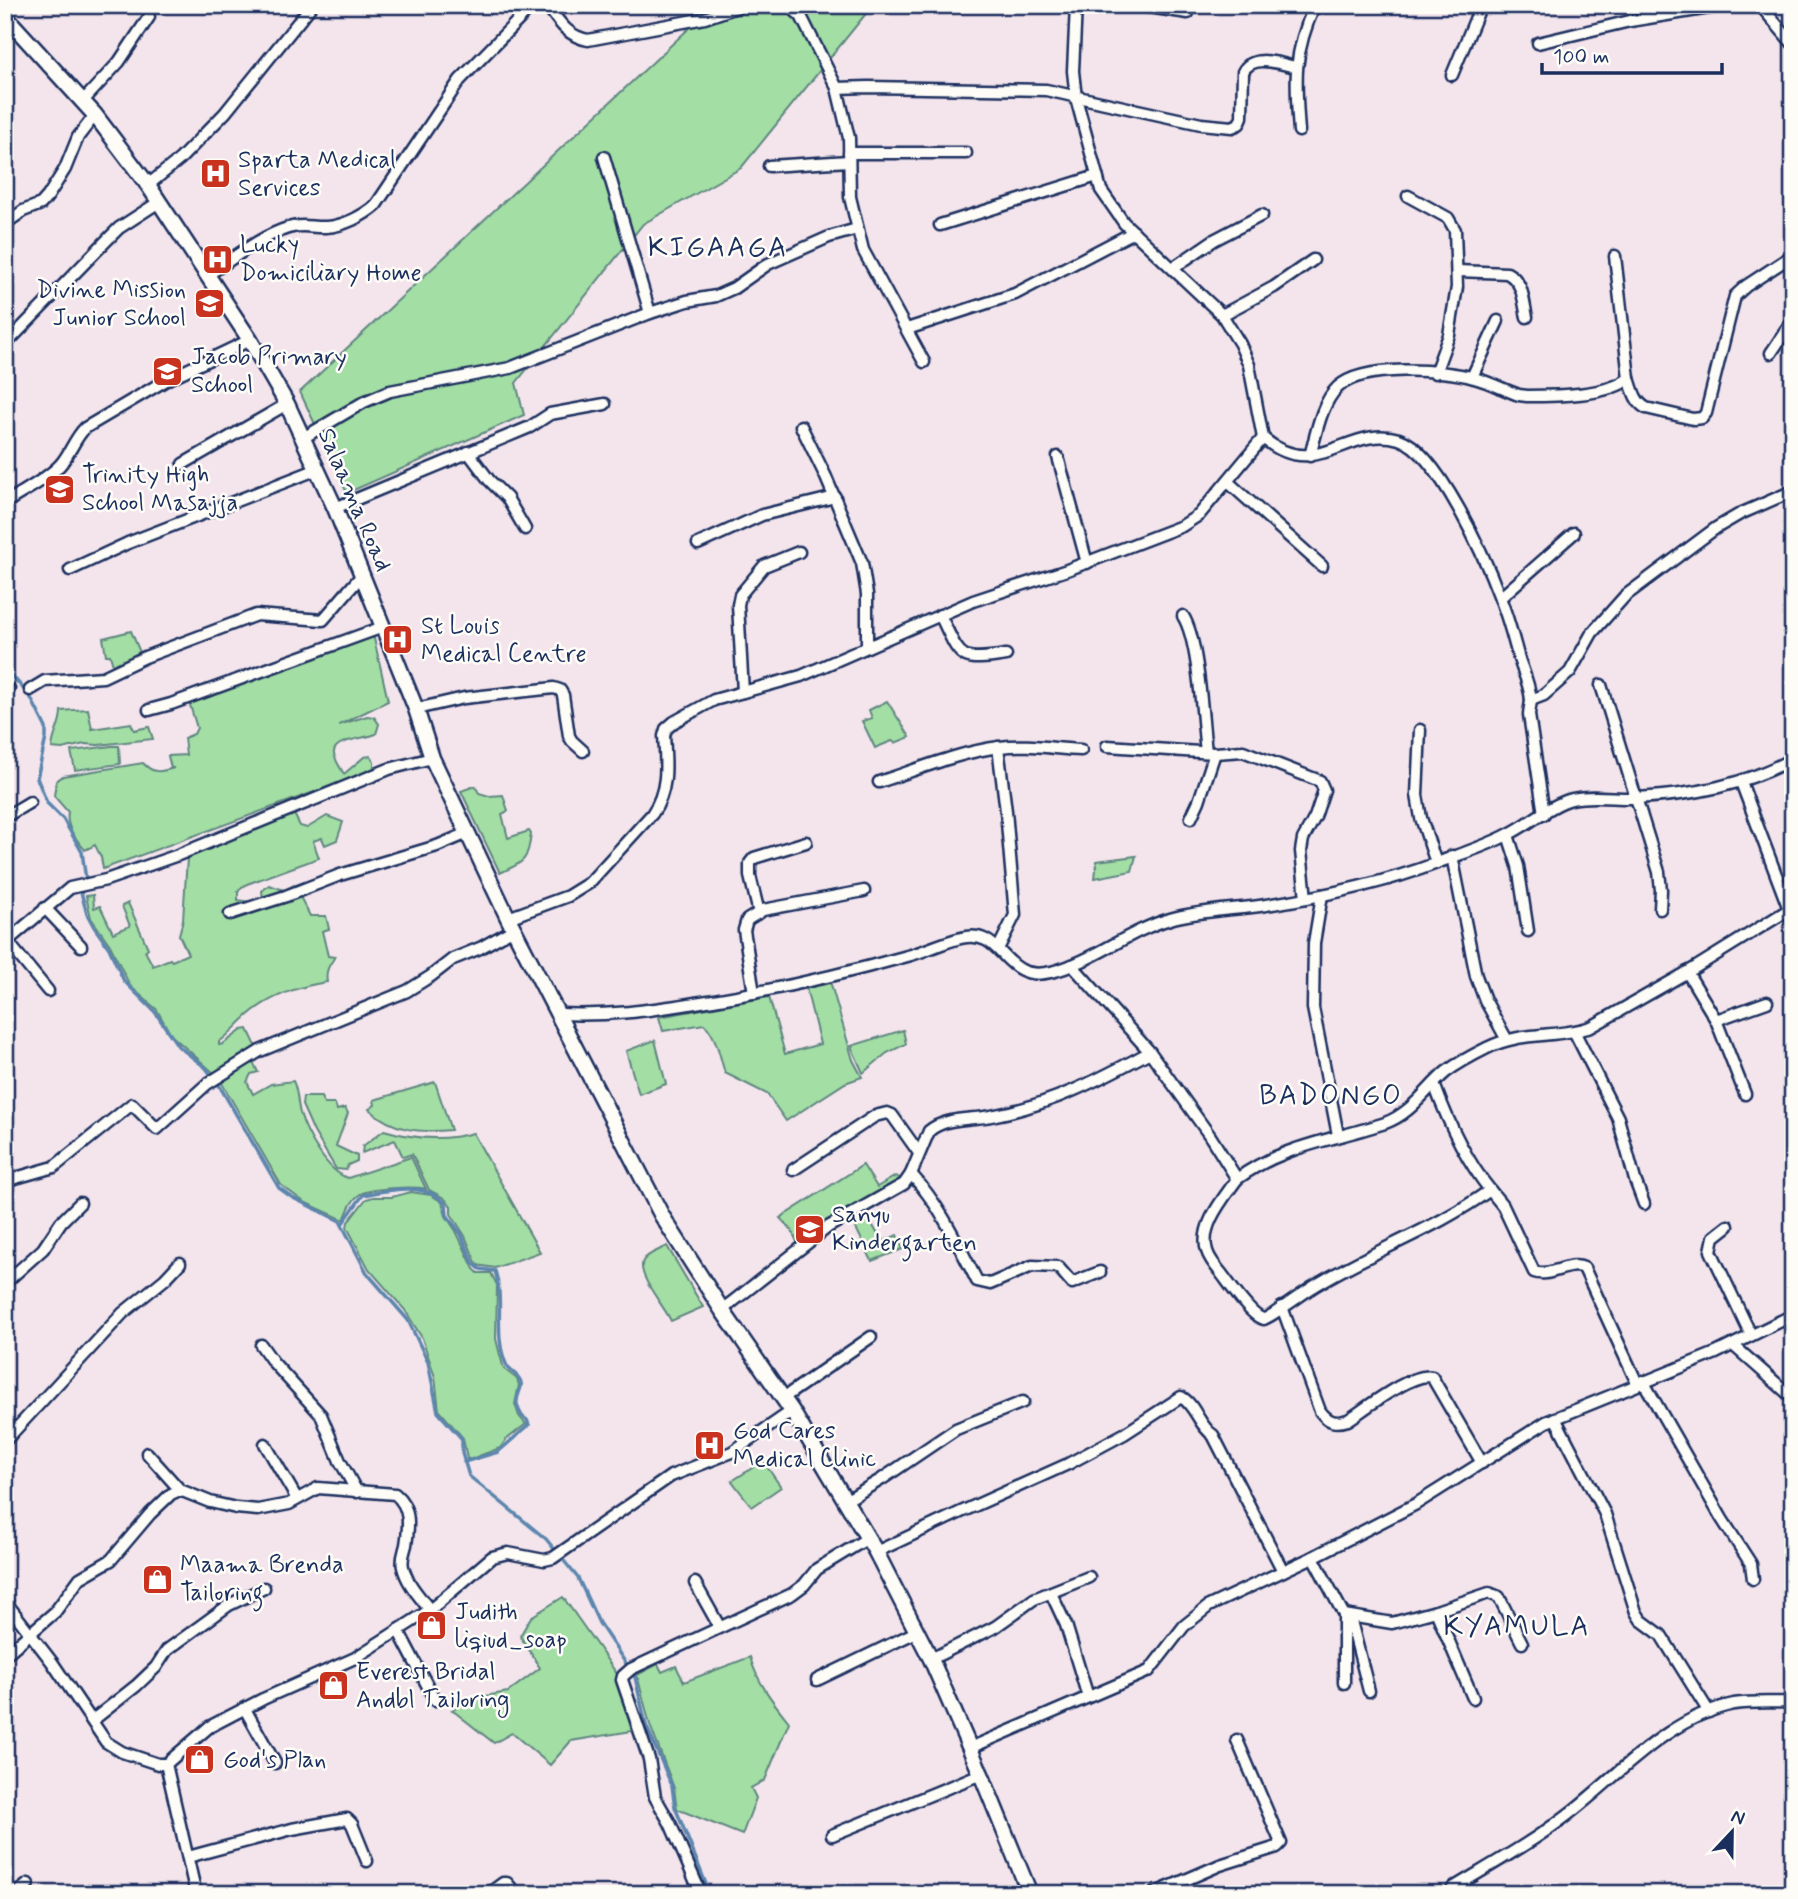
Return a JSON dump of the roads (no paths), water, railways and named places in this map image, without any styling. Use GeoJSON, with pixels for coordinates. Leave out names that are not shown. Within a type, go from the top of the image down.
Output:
{"type":"FeatureCollection","features":[{"type":"Feature","properties":{"kind":"main road","name":"Salaama Road"},"geometry":{"type":"LineString","coordinates":[[5,16],[95,115],[148,185],[250,340],[287,404],[335,508],[416,709],[432,758],[511,923],[662,1216],[787,1404],[876,1552],[931,1659],[1030,1894]]}},
{"type":"Feature","properties":{"kind":"street"},"geometry":{"type":"LineString","coordinates":[[148,185],[180,159],[234,103],[312,5]]}},
{"type":"Feature","properties":{"kind":"street"},"geometry":{"type":"LineString","coordinates":[[207,275],[280,231],[302,224],[320,227],[338,225],[368,212],[376,205],[450,93],[533,5]]}},
{"type":"Feature","properties":{"kind":"street"},"geometry":{"type":"LineString","coordinates":[[547,5],[564,29],[580,39],[588,40],[705,18],[743,5]]}},
{"type":"Feature","properties":{"kind":"street"},"geometry":{"type":"LineString","coordinates":[[790,6],[820,5]]}},
{"type":"Feature","properties":{"kind":"street"},"geometry":{"type":"LineString","coordinates":[[1076,5],[1073,71],[1076,98],[1104,197],[1116,214],[1222,315],[1249,365],[1263,438],[1281,451],[1310,456],[1373,437],[1398,439],[1415,447],[1433,466],[1462,516],[1500,598],[1531,700],[1529,715],[1544,814]]}},
{"type":"Feature","properties":{"kind":"street"},"geometry":{"type":"LineString","coordinates":[[1135,5],[1188,13]]}},
{"type":"Feature","properties":{"kind":"street"},"geometry":{"type":"LineString","coordinates":[[1299,131],[1296,66],[1303,31],[1315,5]]}},
{"type":"Feature","properties":{"kind":"street"},"geometry":{"type":"LineString","coordinates":[[1452,75],[1481,5]]}},
{"type":"Feature","properties":{"kind":"street"},"geometry":{"type":"LineString","coordinates":[[1538,43],[1630,21],[1728,5]]}},
{"type":"Feature","properties":{"kind":"street"},"geometry":{"type":"LineString","coordinates":[[1760,5],[1793,44]]}},
{"type":"Feature","properties":{"kind":"street"},"geometry":{"type":"LineString","coordinates":[[790,6],[800,16],[837,88],[849,138],[850,197],[863,250],[924,362]]}},
{"type":"Feature","properties":{"kind":"street"},"geometry":{"type":"LineString","coordinates":[[83,101],[119,62],[149,17]]}},
{"type":"Feature","properties":{"kind":"street"},"geometry":{"type":"LineString","coordinates":[[837,88],[1046,90],[1220,128],[1233,127],[1242,117],[1245,66],[1250,62],[1262,61],[1296,66]]}},
{"type":"Feature","properties":{"kind":"street"},"geometry":{"type":"LineString","coordinates":[[5,224],[23,211],[41,204],[48,196],[65,169],[78,137],[95,115]]}},
{"type":"Feature","properties":{"kind":"street"},"geometry":{"type":"LineString","coordinates":[[769,166],[849,157],[966,153]]}},
{"type":"Feature","properties":{"kind":"street"},"geometry":{"type":"LineString","coordinates":[[604,157],[650,313]]}},
{"type":"Feature","properties":{"kind":"street"},"geometry":{"type":"LineString","coordinates":[[940,225],[1097,176]]}},
{"type":"Feature","properties":{"kind":"street"},"geometry":{"type":"LineString","coordinates":[[1408,196],[1453,223],[1458,271],[1449,335],[1436,373]]}},
{"type":"Feature","properties":{"kind":"street"},"geometry":{"type":"LineString","coordinates":[[5,345],[119,228],[159,202]]}},
{"type":"Feature","properties":{"kind":"street"},"geometry":{"type":"LineString","coordinates":[[1173,268],[1214,240],[1262,215]]}},
{"type":"Feature","properties":{"kind":"street"},"geometry":{"type":"LineString","coordinates":[[303,438],[364,402],[390,391],[510,369],[650,313],[724,293],[768,264],[829,237],[857,229]]}},
{"type":"Feature","properties":{"kind":"street"},"geometry":{"type":"LineString","coordinates":[[907,329],[1015,294],[1134,232]]}},
{"type":"Feature","properties":{"kind":"street"},"geometry":{"type":"LineString","coordinates":[[1615,256],[1629,378],[1636,398],[1640,405],[1646,408],[1693,419],[1702,418],[1706,413],[1735,296],[1793,255]]}},
{"type":"Feature","properties":{"kind":"street"},"geometry":{"type":"LineString","coordinates":[[1222,315],[1274,287],[1313,260]]}},
{"type":"Feature","properties":{"kind":"street"},"geometry":{"type":"LineString","coordinates":[[1458,271],[1507,274],[1514,277],[1519,281],[1527,317]]}},
{"type":"Feature","properties":{"kind":"street"},"geometry":{"type":"LineString","coordinates":[[1771,353],[1793,320]]}},
{"type":"Feature","properties":{"kind":"street"},"geometry":{"type":"LineString","coordinates":[[1472,377],[1498,321]]}},
{"type":"Feature","properties":{"kind":"street"},"geometry":{"type":"LineString","coordinates":[[5,503],[52,472],[68,455],[85,428],[158,384],[250,340]]}},
{"type":"Feature","properties":{"kind":"street"},"geometry":{"type":"LineString","coordinates":[[1310,456],[1328,401],[1338,388],[1348,381],[1371,373],[1396,370],[1472,377],[1527,396],[1592,392],[1622,384],[1629,378]]}},
{"type":"Feature","properties":{"kind":"street"},"geometry":{"type":"LineString","coordinates":[[183,464],[287,404]]}},
{"type":"Feature","properties":{"kind":"street"},"geometry":{"type":"LineString","coordinates":[[335,508],[530,427],[550,414],[605,404]]}},
{"type":"Feature","properties":{"kind":"street"},"geometry":{"type":"LineString","coordinates":[[801,426],[858,550],[866,578],[867,647]]}},
{"type":"Feature","properties":{"kind":"street"},"geometry":{"type":"LineString","coordinates":[[5,1181],[54,1167],[132,1104],[157,1129],[207,1084],[272,1045],[407,991],[453,959],[480,948],[511,923],[589,883],[660,803],[666,776],[666,729],[688,713],[714,700],[801,676],[1004,589],[1087,563],[1192,521],[1263,438]]}},
{"type":"Feature","properties":{"kind":"street"},"geometry":{"type":"LineString","coordinates":[[468,452],[507,498],[524,528]]}},
{"type":"Feature","properties":{"kind":"street"},"geometry":{"type":"LineString","coordinates":[[1058,457],[1087,563]]}},
{"type":"Feature","properties":{"kind":"street"},"geometry":{"type":"LineString","coordinates":[[70,570],[128,543],[318,469]]}},
{"type":"Feature","properties":{"kind":"street"},"geometry":{"type":"LineString","coordinates":[[1228,482],[1322,566]]}},
{"type":"Feature","properties":{"kind":"street"},"geometry":{"type":"LineString","coordinates":[[1531,700],[1544,695],[1570,672],[1592,633],[1625,596],[1716,528],[1740,514],[1793,491]]}},
{"type":"Feature","properties":{"kind":"street"},"geometry":{"type":"LineString","coordinates":[[698,544],[762,516],[835,497]]}},
{"type":"Feature","properties":{"kind":"street"},"geometry":{"type":"LineString","coordinates":[[1500,598],[1574,533]]}},
{"type":"Feature","properties":{"kind":"street"},"geometry":{"type":"LineString","coordinates":[[743,692],[738,605],[740,596],[764,566],[799,552]]}},
{"type":"Feature","properties":{"kind":"street"},"geometry":{"type":"LineString","coordinates":[[30,690],[45,681],[103,677],[145,657],[256,615],[323,621],[362,575]]}},
{"type":"Feature","properties":{"kind":"street"},"geometry":{"type":"LineString","coordinates":[[940,615],[959,652],[965,657],[978,660],[1006,655]]}},
{"type":"Feature","properties":{"kind":"street"},"geometry":{"type":"LineString","coordinates":[[1183,617],[1189,626],[1210,752],[1199,801],[1191,818]]}},
{"type":"Feature","properties":{"kind":"street"},"geometry":{"type":"LineString","coordinates":[[149,710],[383,627]]}},
{"type":"Feature","properties":{"kind":"street"},"geometry":{"type":"LineString","coordinates":[[1601,685],[1659,872],[1660,909]]}},
{"type":"Feature","properties":{"kind":"street"},"geometry":{"type":"LineString","coordinates":[[416,709],[453,700],[554,688],[563,695],[569,736],[583,751]]}},
{"type":"Feature","properties":{"kind":"street"},"geometry":{"type":"LineString","coordinates":[[1420,730],[1417,795],[1421,818],[1436,863]]}},
{"type":"Feature","properties":{"kind":"street"},"geometry":{"type":"LineString","coordinates":[[1107,746],[1210,752],[1243,751],[1320,781],[1324,786],[1322,798],[1303,839],[1301,851],[1306,898]]}},
{"type":"Feature","properties":{"kind":"street"},"geometry":{"type":"LineString","coordinates":[[998,747],[1015,915],[998,949]]}},
{"type":"Feature","properties":{"kind":"street"},"geometry":{"type":"LineString","coordinates":[[879,782],[966,754],[998,747],[1081,750]]}},
{"type":"Feature","properties":{"kind":"street"},"geometry":{"type":"LineString","coordinates":[[48,992],[6,942],[70,888],[178,855],[389,769],[432,758]]}},
{"type":"Feature","properties":{"kind":"street"},"geometry":{"type":"LineString","coordinates":[[559,1014],[629,1014],[754,993],[902,957],[963,937],[987,939],[1023,972],[1032,975],[1051,972],[1072,965],[1137,931],[1169,919],[1352,889],[1436,863],[1508,835],[1556,805],[1574,799],[1676,796],[1741,782],[1793,758]]}},
{"type":"Feature","properties":{"kind":"street"},"geometry":{"type":"LineString","coordinates":[[1490,1190],[1435,1225],[1330,1277],[1269,1318],[1257,1316],[1240,1298],[1206,1250],[1207,1233],[1213,1215],[1237,1179],[1255,1165],[1285,1152],[1385,1123],[1404,1114],[1461,1062],[1489,1047],[1507,1040],[1575,1033],[1591,1027],[1791,908],[1741,782]]}},
{"type":"Feature","properties":{"kind":"street"},"geometry":{"type":"LineString","coordinates":[[5,817],[30,802]]}},
{"type":"Feature","properties":{"kind":"street"},"geometry":{"type":"LineString","coordinates":[[230,914],[340,875],[437,846],[468,833]]}},
{"type":"Feature","properties":{"kind":"street"},"geometry":{"type":"LineString","coordinates":[[1508,835],[1518,866],[1528,931]]}},
{"type":"Feature","properties":{"kind":"street"},"geometry":{"type":"LineString","coordinates":[[759,913],[750,877],[750,863],[754,858],[806,842]]}},
{"type":"Feature","properties":{"kind":"street"},"geometry":{"type":"LineString","coordinates":[[1452,856],[1476,976],[1485,1000],[1507,1040]]}},
{"type":"Feature","properties":{"kind":"street"},"geometry":{"type":"LineString","coordinates":[[754,993],[744,930],[747,920],[759,913],[864,891]]}},
{"type":"Feature","properties":{"kind":"street"},"geometry":{"type":"LineString","coordinates":[[1322,895],[1314,943],[1313,1008],[1338,1135]]}},
{"type":"Feature","properties":{"kind":"street"},"geometry":{"type":"LineString","coordinates":[[45,908],[80,947]]}},
{"type":"Feature","properties":{"kind":"street"},"geometry":{"type":"LineString","coordinates":[[1072,965],[1150,1052],[1237,1179]]}},
{"type":"Feature","properties":{"kind":"street"},"geometry":{"type":"LineString","coordinates":[[1687,972],[1716,1020],[1745,1094]]}},
{"type":"Feature","properties":{"kind":"street"},"geometry":{"type":"LineString","coordinates":[[1716,1020],[1767,1002]]}},
{"type":"Feature","properties":{"kind":"street"},"geometry":{"type":"LineString","coordinates":[[1575,1033],[1618,1118],[1644,1204]]}},
{"type":"Feature","properties":{"kind":"street"},"geometry":{"type":"LineString","coordinates":[[722,1310],[828,1227],[901,1186],[911,1174],[929,1131],[940,1124],[1013,1111],[1054,1100],[1084,1088],[1150,1052]]}},
{"type":"Feature","properties":{"kind":"street"},"geometry":{"type":"LineString","coordinates":[[1434,1084],[1456,1136],[1479,1176],[1503,1206],[1534,1272],[1540,1274],[1576,1266],[1584,1268],[1640,1382],[1751,1564],[1753,1579]]}},
{"type":"Feature","properties":{"kind":"street"},"geometry":{"type":"LineString","coordinates":[[793,1170],[875,1116],[887,1113],[892,1115],[919,1153]]}},
{"type":"Feature","properties":{"kind":"street"},"geometry":{"type":"LineString","coordinates":[[911,1174],[925,1188],[953,1233],[977,1281],[982,1284],[990,1284],[1032,1266],[1058,1267],[1072,1283],[1100,1272]]}},
{"type":"Feature","properties":{"kind":"street"},"geometry":{"type":"LineString","coordinates":[[5,1283],[43,1249],[61,1222],[80,1203]]}},
{"type":"Feature","properties":{"kind":"street"},"geometry":{"type":"LineString","coordinates":[[1728,1226],[1714,1237],[1712,1251],[1751,1335]]}},
{"type":"Feature","properties":{"kind":"street"},"geometry":{"type":"LineString","coordinates":[[5,1441],[124,1313],[180,1263]]}},
{"type":"Feature","properties":{"kind":"street"},"geometry":{"type":"LineString","coordinates":[[1282,1307],[1320,1411],[1326,1420],[1338,1423],[1348,1420],[1404,1384],[1427,1375],[1432,1377],[1482,1463]]}},
{"type":"Feature","properties":{"kind":"street"},"geometry":{"type":"LineString","coordinates":[[970,1748],[1149,1671],[1184,1626],[1200,1612],[1416,1504],[1555,1418],[1733,1345],[1793,1315]]}},
{"type":"Feature","properties":{"kind":"street"},"geometry":{"type":"LineString","coordinates":[[5,1601],[93,1720],[106,1742],[122,1752],[158,1764],[166,1764],[209,1727],[355,1658],[430,1610],[492,1558],[508,1553],[544,1560],[557,1555],[671,1476],[732,1452],[871,1336]]}},
{"type":"Feature","properties":{"kind":"street"},"geometry":{"type":"LineString","coordinates":[[261,1345],[273,1363],[315,1405],[357,1492]]}},
{"type":"Feature","properties":{"kind":"street"},"geometry":{"type":"LineString","coordinates":[[1733,1345],[1793,1398]]}},
{"type":"Feature","properties":{"kind":"street"},"geometry":{"type":"LineString","coordinates":[[876,1552],[1068,1464],[1124,1434],[1181,1397],[1187,1401],[1205,1430],[1213,1435],[1283,1571]]}},
{"type":"Feature","properties":{"kind":"street"},"geometry":{"type":"LineString","coordinates":[[847,1500],[956,1429],[1023,1402]]}},
{"type":"Feature","properties":{"kind":"street"},"geometry":{"type":"LineString","coordinates":[[1555,1418],[1605,1514],[1636,1612],[1641,1620],[1661,1635],[1709,1712]]}},
{"type":"Feature","properties":{"kind":"street"},"geometry":{"type":"LineString","coordinates":[[265,1444],[297,1499]]}},
{"type":"Feature","properties":{"kind":"street"},"geometry":{"type":"LineString","coordinates":[[147,1453],[180,1490],[210,1502],[236,1508],[258,1510],[282,1507],[318,1488],[391,1492],[404,1503],[409,1513],[402,1562],[404,1571],[430,1610]]}},
{"type":"Feature","properties":{"kind":"street"},"geometry":{"type":"LineString","coordinates":[[5,1656],[31,1636],[67,1598],[80,1578],[111,1560],[150,1514],[171,1494],[180,1490]]}},
{"type":"Feature","properties":{"kind":"street"},"geometry":{"type":"LineString","coordinates":[[701,1894],[670,1823],[655,1797],[649,1759],[622,1680],[623,1676],[631,1669],[719,1626],[792,1594],[804,1585],[817,1569],[868,1538]]}},
{"type":"Feature","properties":{"kind":"street"},"geometry":{"type":"LineString","coordinates":[[1313,1557],[1347,1616],[1368,1691]]}},
{"type":"Feature","properties":{"kind":"street"},"geometry":{"type":"LineString","coordinates":[[931,1659],[995,1627],[1034,1598],[1089,1577]]}},
{"type":"Feature","properties":{"kind":"street"},"geometry":{"type":"LineString","coordinates":[[695,1583],[719,1626]]}},
{"type":"Feature","properties":{"kind":"street"},"geometry":{"type":"LineString","coordinates":[[93,1720],[156,1667],[167,1650],[229,1605],[264,1588]]}},
{"type":"Feature","properties":{"kind":"street"},"geometry":{"type":"LineString","coordinates":[[1051,1593],[1066,1625],[1088,1698]]}},
{"type":"Feature","properties":{"kind":"street"},"geometry":{"type":"LineString","coordinates":[[1347,1616],[1392,1623],[1489,1593],[1499,1597],[1522,1643]]}},
{"type":"Feature","properties":{"kind":"street"},"geometry":{"type":"LineString","coordinates":[[1436,1611],[1473,1698]]}},
{"type":"Feature","properties":{"kind":"street"},"geometry":{"type":"LineString","coordinates":[[1344,1683],[1347,1616]]}},
{"type":"Feature","properties":{"kind":"street"},"geometry":{"type":"LineString","coordinates":[[398,1630],[435,1700]]}},
{"type":"Feature","properties":{"kind":"street"},"geometry":{"type":"LineString","coordinates":[[817,1680],[918,1631]]}},
{"type":"Feature","properties":{"kind":"street"},"geometry":{"type":"LineString","coordinates":[[1450,1894],[1453,1888],[1564,1818],[1642,1752],[1709,1712],[1737,1704],[1793,1702]]}},
{"type":"Feature","properties":{"kind":"street"},"geometry":{"type":"LineString","coordinates":[[245,1709],[275,1763]]}},
{"type":"Feature","properties":{"kind":"street"},"geometry":{"type":"LineString","coordinates":[[1153,1894],[1220,1865],[1277,1847],[1281,1843],[1237,1740]]}},
{"type":"Feature","properties":{"kind":"street"},"geometry":{"type":"LineString","coordinates":[[166,1764],[196,1894]]}},
{"type":"Feature","properties":{"kind":"street"},"geometry":{"type":"LineString","coordinates":[[832,1835],[981,1774]]}},
{"type":"Feature","properties":{"kind":"street"},"geometry":{"type":"LineString","coordinates":[[188,1857],[292,1829],[347,1819],[352,1824],[367,1861]]}},
{"type":"Feature","properties":{"kind":"street"},"geometry":{"type":"LineString","coordinates":[[488,1894],[503,1883],[511,1885],[516,1894]]}},
{"type":"Feature","properties":{"kind":"street"},"geometry":{"type":"LineString","coordinates":[[16,1894],[28,1884]]}},
{"type":"Feature","properties":{"kind":"waterway"},"geometry":{"type":"LineString","coordinates":[[5,668],[30,696],[46,728],[37,778],[47,803],[63,819],[82,852],[86,880],[81,892],[87,914],[109,948],[124,981],[155,1012],[178,1046],[205,1067],[219,1085],[279,1188],[293,1198],[340,1221],[367,1273],[408,1320],[428,1362],[438,1412],[462,1439],[462,1453],[469,1476],[546,1539],[578,1578],[599,1623],[635,1677],[646,1725],[672,1786],[675,1807],[710,1894]]}},
{"type":"Feature","properties":{"kind":"waterway"},"geometry":{"type":"LineString","coordinates":[[342,1224],[363,1195],[406,1189],[428,1192],[446,1204],[447,1215],[461,1234],[473,1263],[480,1269],[495,1271],[502,1353],[507,1366],[521,1382],[517,1405],[529,1425],[498,1452],[464,1462]]}},
{"type":"Feature","properties":{"kind":"place","name":"Sparta Medical Services"},"geometry":{"type":"Point","coordinates":[215,174]}},
{"type":"Feature","properties":{"kind":"place","name":"Lucky Domiciliary Home"},"geometry":{"type":"Point","coordinates":[217,259]}},
{"type":"Feature","properties":{"kind":"place","name":"Divine Mission Junior School"},"geometry":{"type":"Point","coordinates":[209,304]}},
{"type":"Feature","properties":{"kind":"place","name":"Jacob Primary School"},"geometry":{"type":"Point","coordinates":[168,371]}},
{"type":"Feature","properties":{"kind":"place","name":"Trinity High School Masajja"},"geometry":{"type":"Point","coordinates":[59,489]}},
{"type":"Feature","properties":{"kind":"place","name":"St Louis Medical Centre"},"geometry":{"type":"Point","coordinates":[398,640]}},
{"type":"Feature","properties":{"kind":"place","name":"Sanyu Kindergarten"},"geometry":{"type":"Point","coordinates":[809,1229]}},
{"type":"Feature","properties":{"kind":"place","name":"God Cares Medical Clinic"},"geometry":{"type":"Point","coordinates":[710,1445]}},
{"type":"Feature","properties":{"kind":"place","name":"Maama Brenda Tailoring"},"geometry":{"type":"Point","coordinates":[157,1579]}},
{"type":"Feature","properties":{"kind":"place","name":"Judith liqiud_soap"},"geometry":{"type":"Point","coordinates":[432,1626]}},
{"type":"Feature","properties":{"kind":"place","name":"Everest Bridal Andbl Tailoring"},"geometry":{"type":"Point","coordinates":[333,1686]}},
{"type":"Feature","properties":{"kind":"place","name":"God's Plan"},"geometry":{"type":"Point","coordinates":[200,1760]}},
{"type":"Feature","properties":{"kind":"district","name":"KIGAAGA"},"geometry":{"type":"Point","coordinates":[718,248]}},
{"type":"Feature","properties":{"kind":"district","name":"BADONGO"},"geometry":{"type":"Point","coordinates":[1331,1096]}},
{"type":"Feature","properties":{"kind":"district","name":"KYAMULA"},"geometry":{"type":"Point","coordinates":[1517,1627]}}]}
